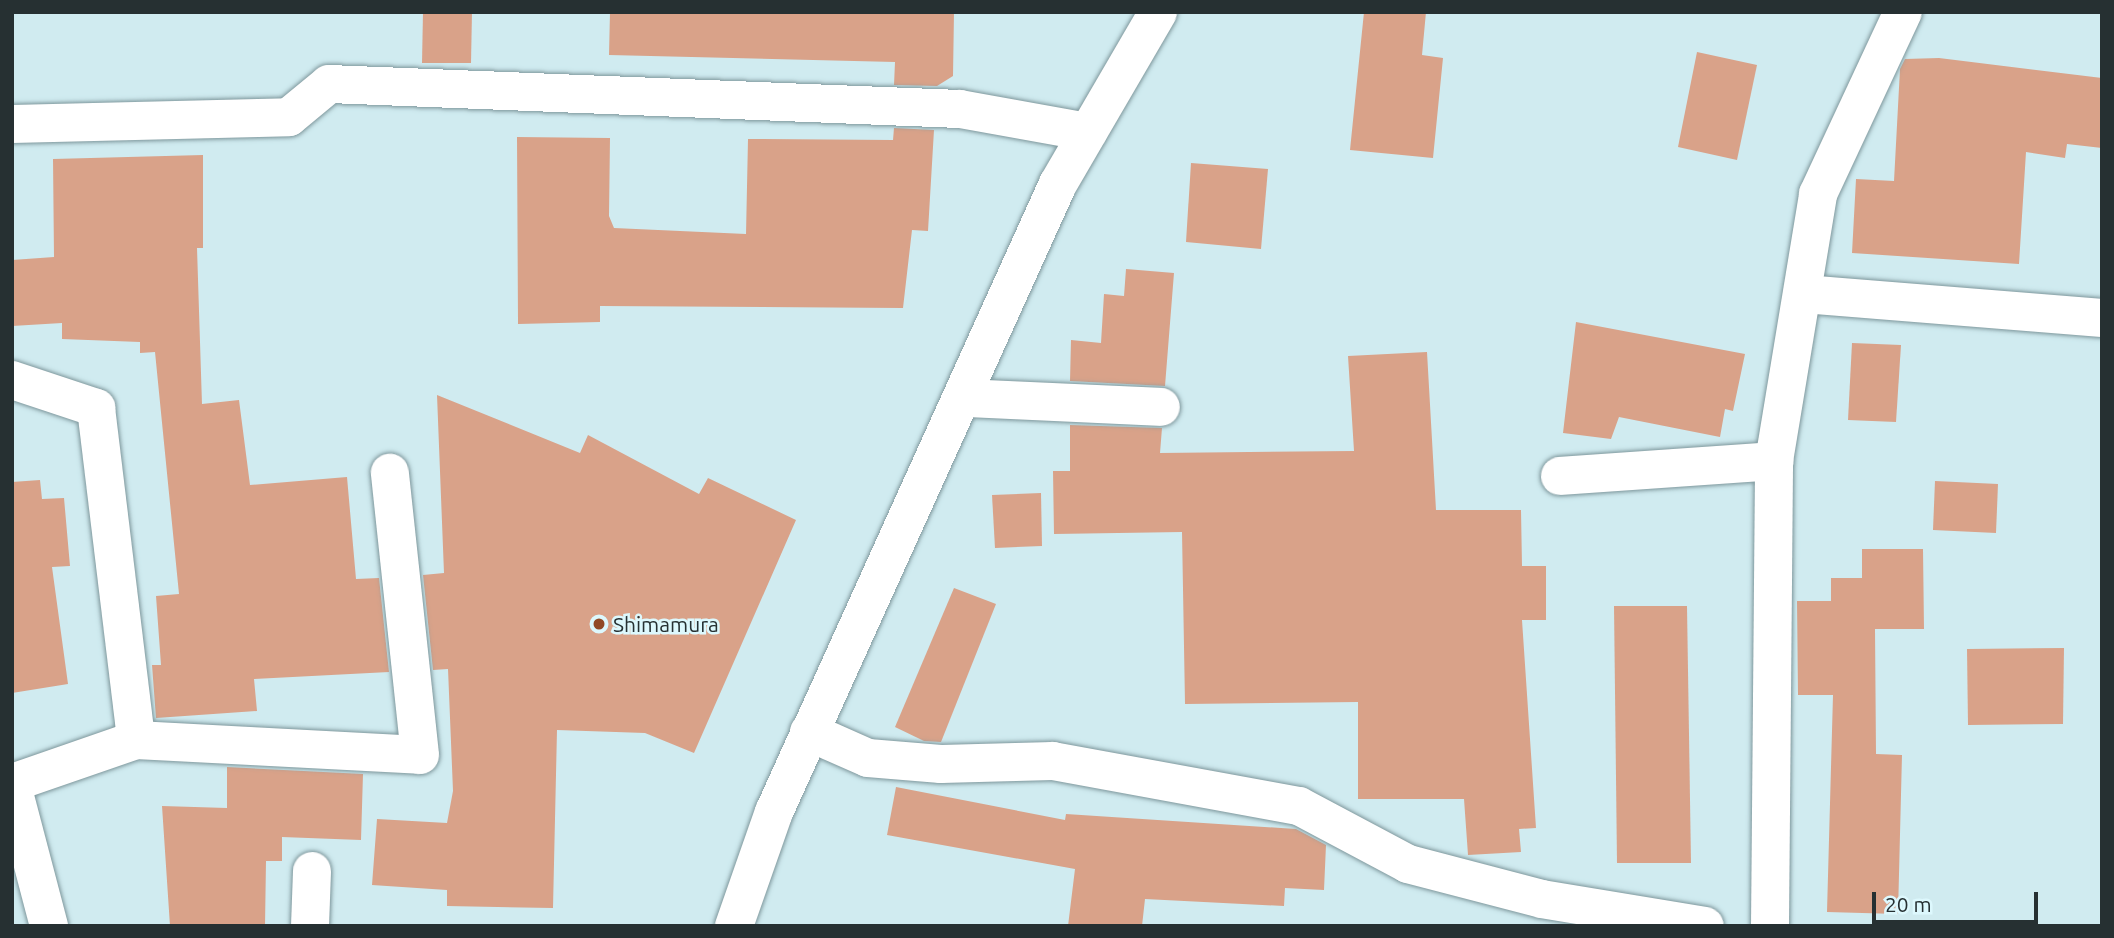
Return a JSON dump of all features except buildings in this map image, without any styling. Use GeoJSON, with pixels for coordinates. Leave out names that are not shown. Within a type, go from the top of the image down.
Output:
{"type":"FeatureCollection","features":[{"type":"Feature","properties":{"kind":"street"},"geometry":{"type":"LineString","coordinates":[[734,926],[809,732],[965,398],[1058,184],[1158,12]]}},
{"type":"Feature","properties":{"kind":"street"},"geometry":{"type":"LineString","coordinates":[[1770,926],[1774,461],[1804,294],[1818,194],[1903,12]]}},
{"type":"Feature","properties":{"kind":"street"},"geometry":{"type":"LineString","coordinates":[[12,124],[289,117],[329,84],[960,109],[1088,132]]}},
{"type":"Feature","properties":{"kind":"street"},"geometry":{"type":"LineString","coordinates":[[1804,294],[2102,318]]}},
{"type":"Feature","properties":{"kind":"street"},"geometry":{"type":"LineString","coordinates":[[12,380],[96,408],[136,740]]}},
{"type":"Feature","properties":{"kind":"street"},"geometry":{"type":"LineString","coordinates":[[965,398],[1161,407]]}},
{"type":"Feature","properties":{"kind":"street"},"geometry":{"type":"LineString","coordinates":[[1560,476],[1774,461]]}},
{"type":"Feature","properties":{"kind":"street"},"geometry":{"type":"LineString","coordinates":[[49,926],[12,784],[136,740],[420,755],[390,473]]}},
{"type":"Feature","properties":{"kind":"street"},"geometry":{"type":"LineString","coordinates":[[809,732],[868,758],[941,764],[1053,761],[1299,806],[1408,864],[1542,900],[1705,926]]}},
{"type":"Feature","properties":{"kind":"street"},"geometry":{"type":"LineString","coordinates":[[310,926],[312,872]]}},
{"type":"Feature","properties":{"kind":"place","name":"Shimamura"},"geometry":{"type":"Point","coordinates":[599,624]}}]}
